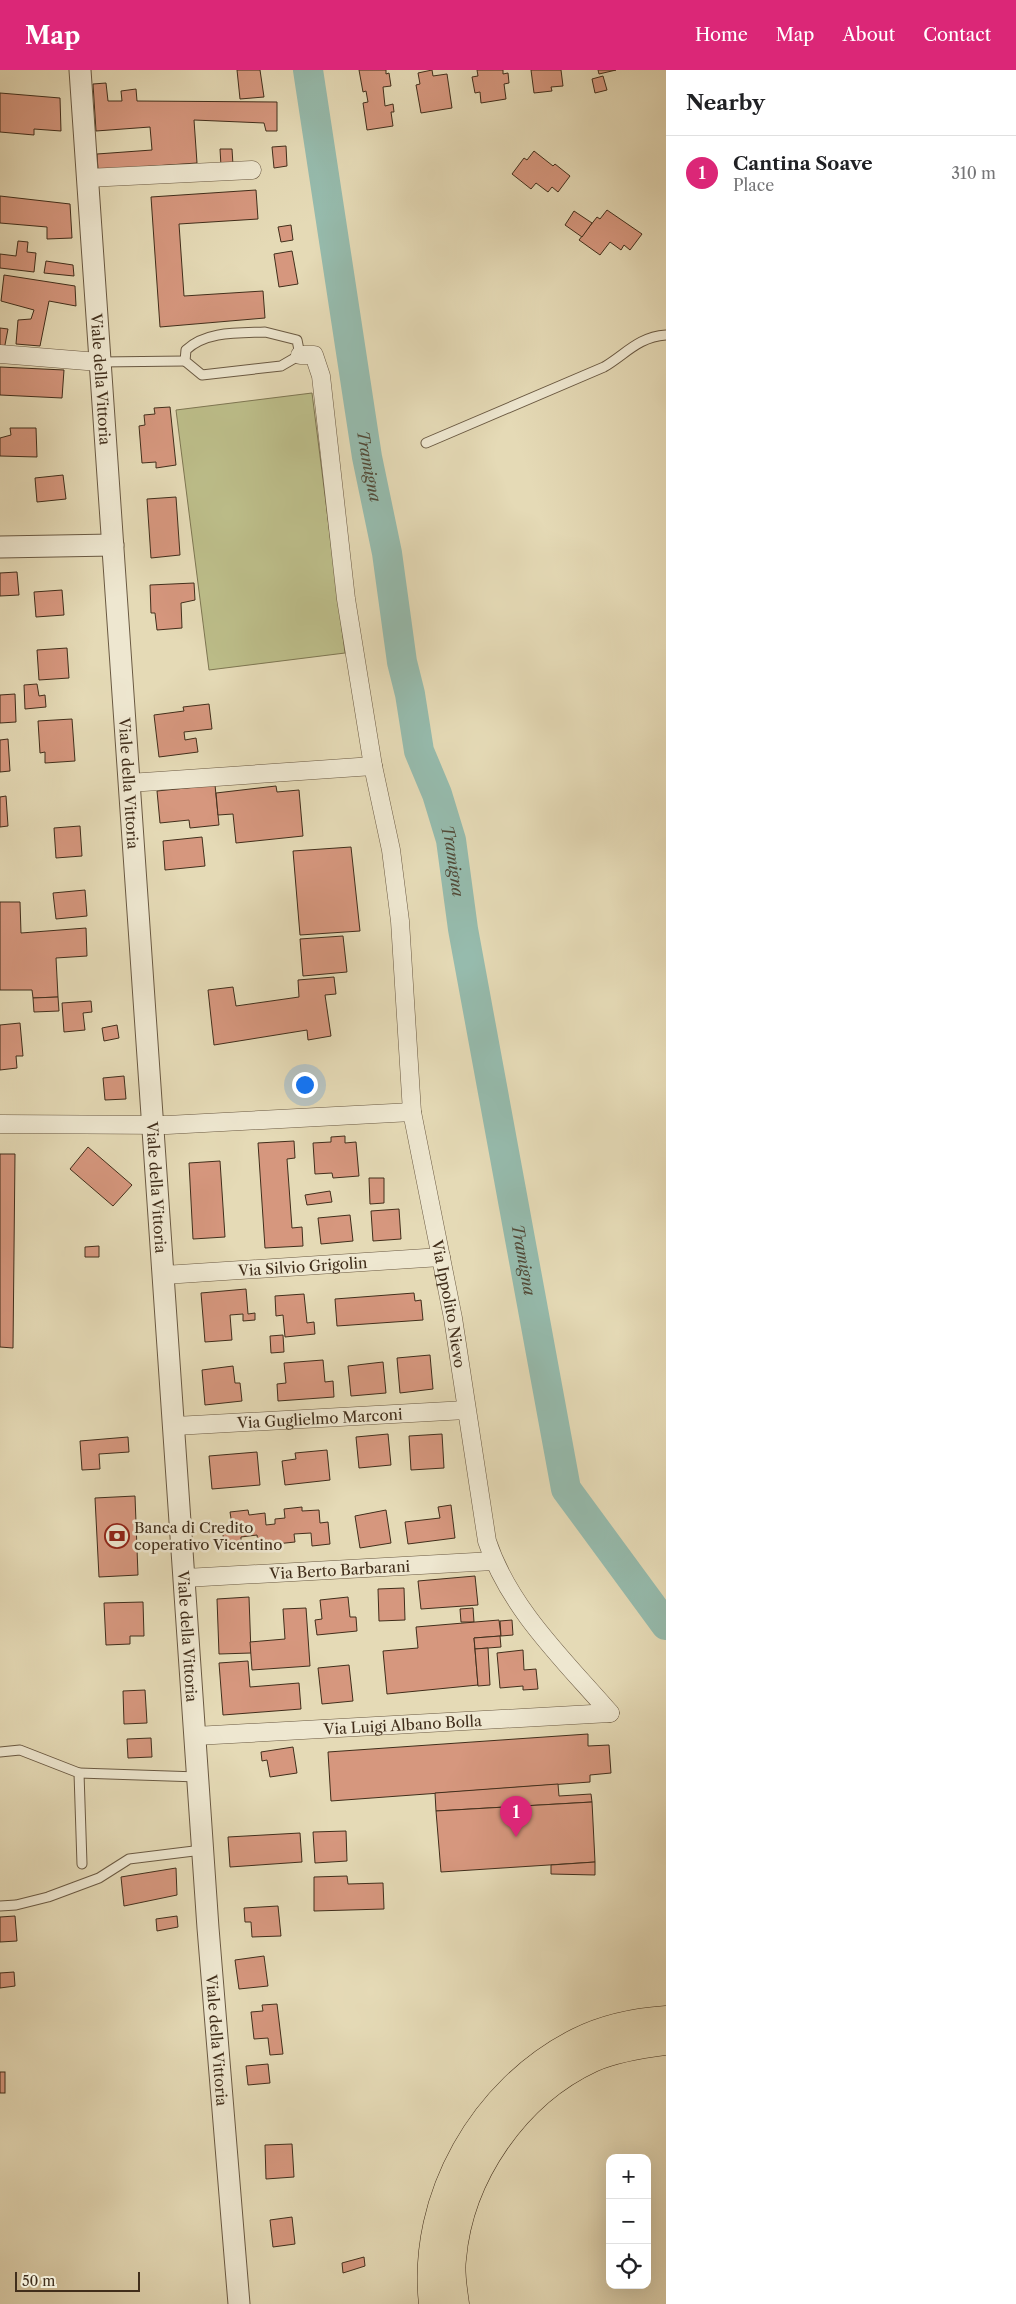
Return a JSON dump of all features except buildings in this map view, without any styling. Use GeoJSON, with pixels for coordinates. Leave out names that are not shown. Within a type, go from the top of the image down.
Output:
{"type":"FeatureCollection","features":[{"type":"Feature","properties":{"kind":"highway"},"geometry":{"type":"LineString","coordinates":[[433,2304],[432,2254],[434,2234],[442,2205],[462,2157],[479,2129],[499,2103],[550,2058],[579,2041],[609,2029],[638,2022],[666,2020]]}},
{"type":"Feature","properties":{"kind":"highway"},"geometry":{"type":"LineString","coordinates":[[455,2304],[452,2259],[461,2216],[481,2164],[503,2131],[544,2090],[570,2070],[593,2058],[628,2046],[666,2041]]}},
{"type":"Feature","properties":{"kind":"street","name":"Viale della Vittoria"},"geometry":{"type":"LineString","coordinates":[[80,70],[203,1849],[239,2297]]}},
{"type":"Feature","properties":{"kind":"street"},"geometry":{"type":"LineString","coordinates":[[87,178],[252,170]]}},
{"type":"Feature","properties":{"kind":"street"},"geometry":{"type":"LineString","coordinates":[[0,354],[99,362]]}},
{"type":"Feature","properties":{"kind":"street","name":"Via Ippolito Nievo"},"geometry":{"type":"LineString","coordinates":[[300,355],[314,356],[321,376],[346,599],[373,766],[391,850],[400,921],[412,1112],[442,1257],[487,1540],[493,1561],[510,1593],[610,1713]]}},
{"type":"Feature","properties":{"kind":"street"},"geometry":{"type":"LineString","coordinates":[[0,547],[113,545]]}},
{"type":"Feature","properties":{"kind":"street"},"geometry":{"type":"LineString","coordinates":[[130,783],[373,766]]}},
{"type":"Feature","properties":{"kind":"street"},"geometry":{"type":"LineString","coordinates":[[0,1124],[153,1125],[412,1112]]}},
{"type":"Feature","properties":{"kind":"street","name":"Via Silvio Grigolin"},"geometry":{"type":"LineString","coordinates":[[164,1275],[442,1257]]}},
{"type":"Feature","properties":{"kind":"street","name":"Via Guglielmo Marconi"},"geometry":{"type":"LineString","coordinates":[[174,1426],[466,1410]]}},
{"type":"Feature","properties":{"kind":"street","name":"Via Berto Barbarani"},"geometry":{"type":"LineString","coordinates":[[185,1578],[493,1561]]}},
{"type":"Feature","properties":{"kind":"street","name":"Via Luigi Albano Bolla"},"geometry":{"type":"LineString","coordinates":[[195,1736],[610,1713]]}},
{"type":"Feature","properties":{"kind":"lane"},"geometry":{"type":"LineString","coordinates":[[99,362],[184,361],[202,375],[281,366],[300,355],[297,340],[265,332],[222,335],[196,340],[186,350],[184,361]]}},
{"type":"Feature","properties":{"kind":"lane"},"geometry":{"type":"LineString","coordinates":[[426,443],[604,367],[621,358],[636,343],[655,336],[666,335]]}},
{"type":"Feature","properties":{"kind":"lane"},"geometry":{"type":"LineString","coordinates":[[0,1752],[20,1750],[79,1774],[198,1777]]}},
{"type":"Feature","properties":{"kind":"lane"},"geometry":{"type":"LineString","coordinates":[[79,1774],[82,1864]]}},
{"type":"Feature","properties":{"kind":"lane"},"geometry":{"type":"LineString","coordinates":[[0,1906],[16,1905],[48,1897],[99,1878],[129,1859],[203,1849]]}},
{"type":"Feature","properties":{"kind":"green space"},"geometry":{"type":"Polygon","coordinates":[[[312,393],[345,653],[209,670],[176,410],[312,393]]]}},
{"type":"Feature","properties":{"kind":"waterway","name":"Tramigna"},"geometry":{"type":"LineString","coordinates":[[308,70],[367,457],[387,553],[402,662],[410,694],[419,751],[437,794],[451,840],[463,929],[566,1489],[666,1625]]}},
{"type":"Feature","properties":{"kind":"place","name":"Banca di Credito coperativo Vicentino"},"geometry":{"type":"Point","coordinates":[117,1536]}},
{"type":"Feature","properties":{"kind":"place","name":"Cantina Soave"},"geometry":{"type":"Point","coordinates":[516,1837]}}]}
